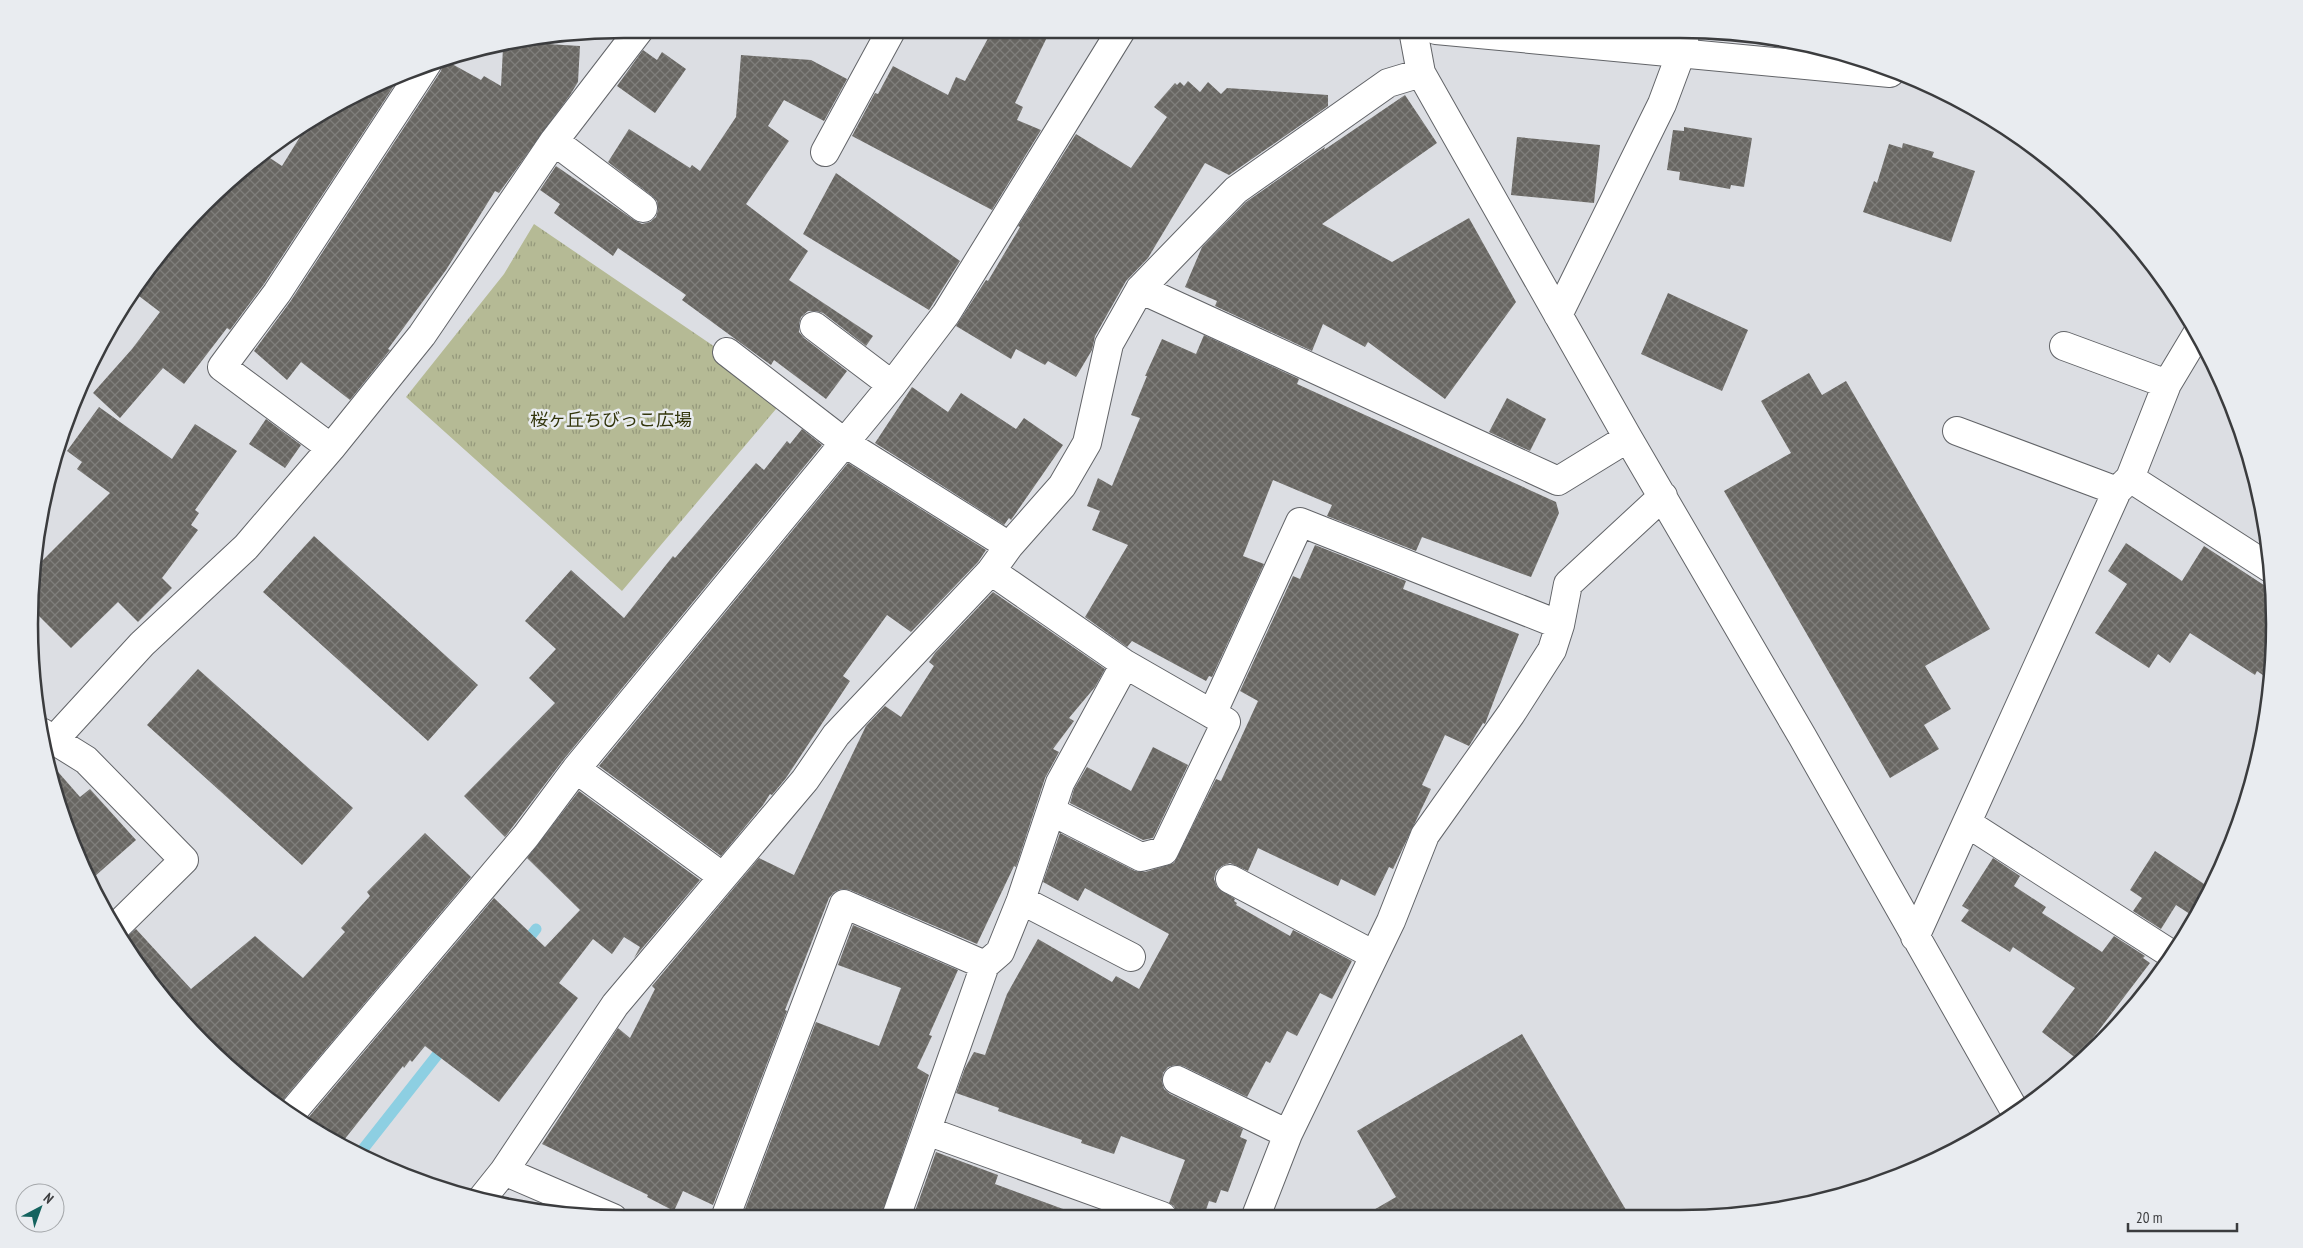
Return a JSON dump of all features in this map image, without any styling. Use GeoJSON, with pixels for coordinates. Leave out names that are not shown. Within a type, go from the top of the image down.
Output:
{"type":"FeatureCollection","features":[{"type":"Feature","properties":{"kind":"street"},"geometry":{"type":"LineString","coordinates":[[49,735],[142,644],[246,547],[331,448],[422,335],[554,142],[633,38]]}},
{"type":"Feature","properties":{"kind":"street"},"geometry":{"type":"LineString","coordinates":[[825,152],[887,38]]}},
{"type":"Feature","properties":{"kind":"street"},"geometry":{"type":"LineString","coordinates":[[295,1110],[526,836],[576,768],[892,385],[946,314],[1116,38]]}},
{"type":"Feature","properties":{"kind":"street"},"geometry":{"type":"LineString","coordinates":[[1414,38],[1421,73],[1628,438],[1802,736],[2012,1107]]}},
{"type":"Feature","properties":{"kind":"street"},"geometry":{"type":"LineString","coordinates":[[1601,38],[1683,42],[1871,70]]}},
{"type":"Feature","properties":{"kind":"street"},"geometry":{"type":"LineString","coordinates":[[1558,315],[1662,104],[1683,42]]}},
{"type":"Feature","properties":{"kind":"street"},"geometry":{"type":"LineString","coordinates":[[486,1194],[504,1171],[615,1005],[804,780],[836,735],[991,571],[1009,546],[1062,486],[1087,443],[1110,344],[1140,289],[1236,190],[1388,83],[1421,73]]}},
{"type":"Feature","properties":{"kind":"street"},"geometry":{"type":"LineString","coordinates":[[331,448],[222,367],[277,293],[420,75]]}},
{"type":"Feature","properties":{"kind":"street"},"geometry":{"type":"LineString","coordinates":[[554,142],[643,208]]}},
{"type":"Feature","properties":{"kind":"street"},"geometry":{"type":"LineString","coordinates":[[1140,289],[1558,481],[1628,438]]}},
{"type":"Feature","properties":{"kind":"street"},"geometry":{"type":"LineString","coordinates":[[814,326],[892,385]]}},
{"type":"Feature","properties":{"kind":"street"},"geometry":{"type":"LineString","coordinates":[[1915,938],[2124,484],[2167,384],[2192,341]]}},
{"type":"Feature","properties":{"kind":"street"},"geometry":{"type":"LineString","coordinates":[[2064,346],[2167,384]]}},
{"type":"Feature","properties":{"kind":"street"},"geometry":{"type":"LineString","coordinates":[[727,352],[845,443],[1009,546]]}},
{"type":"Feature","properties":{"kind":"street"},"geometry":{"type":"LineString","coordinates":[[1957,431],[2124,484],[2262,563]]}},
{"type":"Feature","properties":{"kind":"street"},"geometry":{"type":"LineString","coordinates":[[1258,1210],[1288,1134],[1391,921],[1425,835],[1511,714],[1552,650],[1560,625],[1568,584],[1663,496]]}},
{"type":"Feature","properties":{"kind":"street"},"geometry":{"type":"LineString","coordinates":[[1212,714],[1300,522],[1560,625]]}},
{"type":"Feature","properties":{"kind":"street"},"geometry":{"type":"LineString","coordinates":[[991,571],[1125,664],[1226,722],[1164,851],[1141,856],[1051,811]]}},
{"type":"Feature","properties":{"kind":"street"},"geometry":{"type":"LineString","coordinates":[[899,1210],[985,965],[1000,952],[1021,900],[1060,783],[1125,664]]}},
{"type":"Feature","properties":{"kind":"street"},"geometry":{"type":"LineString","coordinates":[[49,736],[86,760],[184,860],[120,923]]}},
{"type":"Feature","properties":{"kind":"street"},"geometry":{"type":"LineString","coordinates":[[576,768],[723,877]]}},
{"type":"Feature","properties":{"kind":"street"},"geometry":{"type":"LineString","coordinates":[[1967,824],[2166,951]]}},
{"type":"Feature","properties":{"kind":"street"},"geometry":{"type":"LineString","coordinates":[[1230,879],[1374,955]]}},
{"type":"Feature","properties":{"kind":"street"},"geometry":{"type":"LineString","coordinates":[[1021,900],[1131,957]]}},
{"type":"Feature","properties":{"kind":"street"},"geometry":{"type":"LineString","coordinates":[[728,1210],[844,904],[985,965]]}},
{"type":"Feature","properties":{"kind":"street"},"geometry":{"type":"LineString","coordinates":[[1177,1080],[1288,1134]]}},
{"type":"Feature","properties":{"kind":"street"},"geometry":{"type":"LineString","coordinates":[[927,1131],[1145,1210]]}},
{"type":"Feature","properties":{"kind":"street"},"geometry":{"type":"LineString","coordinates":[[504,1171],[593,1209]]}},
{"type":"Feature","properties":{"kind":"green space","name":"桜ヶ丘ちびっこ広場"},"geometry":{"type":"Polygon","coordinates":[[[534,224],[787,396],[622,591],[406,397],[504,274],[534,224]]]}},
{"type":"Feature","properties":{"kind":"building"},"geometry":{"type":"Polygon","coordinates":[[[988,38],[1047,38],[1015,103],[1023,107],[1017,120],[1041,130],[992,210],[852,136],[875,93],[878,94],[893,66],[948,95],[956,77],[965,81],[988,38]]]}},
{"type":"Feature","properties":{"kind":"building"},"geometry":{"type":"Polygon","coordinates":[[[543,44],[580,46],[578,82],[570,95],[499,193],[495,191],[446,270],[388,349],[390,350],[350,400],[301,362],[287,380],[254,351],[290,302],[441,71],[442,67],[451,64],[481,80],[484,76],[501,86],[503,51],[543,44]]]}},
{"type":"Feature","properties":{"kind":"building"},"geometry":{"type":"Polygon","coordinates":[[[643,50],[657,60],[662,52],[686,69],[655,113],[617,86],[643,50]]]}},
{"type":"Feature","properties":{"kind":"building"},"geometry":{"type":"Polygon","coordinates":[[[741,55],[811,60],[847,79],[824,121],[784,100],[768,126],[789,141],[746,204],[808,251],[789,280],[873,336],[866,346],[823,313],[808,311],[801,317],[799,332],[804,338],[847,371],[826,399],[774,360],[771,365],[682,300],[686,295],[618,248],[613,256],[554,213],[560,204],[540,190],[556,166],[634,220],[642,224],[650,222],[656,217],[658,210],[657,201],[608,162],[629,129],[690,168],[692,165],[700,171],[736,117],[741,55]]]}},
{"type":"Feature","properties":{"kind":"building"},"geometry":{"type":"Polygon","coordinates":[[[1188,81],[1200,92],[1208,82],[1221,94],[1227,88],[1328,95],[1328,106],[1229,175],[1205,163],[1148,258],[1126,281],[1095,336],[1092,350],[1076,377],[1048,361],[1045,365],[1016,349],[1011,359],[956,326],[986,280],[988,281],[1020,227],[1018,226],[1076,134],[1131,168],[1167,117],[1154,107],[1175,83],[1177,85],[1180,82],[1184,86],[1188,81]]]}},
{"type":"Feature","properties":{"kind":"building"},"geometry":{"type":"Polygon","coordinates":[[[395,84],[264,284],[230,330],[227,328],[184,384],[163,368],[120,418],[93,393],[132,349],[160,312],[138,295],[183,237],[237,183],[269,157],[282,166],[302,134],[331,116],[395,84]]]}},
{"type":"Feature","properties":{"kind":"building"},"geometry":{"type":"Polygon","coordinates":[[[1405,95],[1437,143],[1322,224],[1392,262],[1469,218],[1516,302],[1445,399],[1368,342],[1365,347],[1323,324],[1312,351],[1215,306],[1217,301],[1185,287],[1202,247],[1246,202],[1325,147],[1324,150],[1405,95]]]}},
{"type":"Feature","properties":{"kind":"building"},"geometry":{"type":"Polygon","coordinates":[[[1684,127],[1752,138],[1744,187],[1731,185],[1730,189],[1679,180],[1680,172],[1667,170],[1673,130],[1684,131],[1684,127]]]}},
{"type":"Feature","properties":{"kind":"building"},"geometry":{"type":"Polygon","coordinates":[[[1517,137],[1600,145],[1594,203],[1511,195],[1517,137]]]}},
{"type":"Feature","properties":{"kind":"building"},"geometry":{"type":"Polygon","coordinates":[[[1903,143],[1934,152],[1932,157],[1975,171],[1951,242],[1863,212],[1874,181],[1877,183],[1889,144],[1902,148],[1903,143]]]}},
{"type":"Feature","properties":{"kind":"building"},"geometry":{"type":"Polygon","coordinates":[[[836,173],[960,261],[929,310],[803,234],[836,173]]]}},
{"type":"Feature","properties":{"kind":"building"},"geometry":{"type":"Polygon","coordinates":[[[1668,293],[1748,330],[1722,391],[1641,354],[1668,293]]]}},
{"type":"Feature","properties":{"kind":"building"},"geometry":{"type":"Polygon","coordinates":[[[1204,335],[1299,379],[1297,384],[1556,502],[1559,513],[1531,577],[1422,537],[1416,551],[1327,516],[1332,505],[1273,480],[1243,556],[1264,564],[1212,677],[1209,676],[1206,681],[1132,641],[1127,647],[1085,617],[1128,545],[1092,530],[1100,511],[1087,506],[1098,478],[1112,486],[1140,418],[1131,415],[1147,376],[1145,376],[1162,339],[1196,354],[1204,335]]]}},
{"type":"Feature","properties":{"kind":"building"},"geometry":{"type":"Polygon","coordinates":[[[1809,373],[1822,395],[1846,381],[1990,629],[1925,666],[1951,709],[1924,725],[1939,749],[1890,778],[1724,491],[1791,453],[1761,401],[1809,373]]]}},
{"type":"Feature","properties":{"kind":"building"},"geometry":{"type":"Polygon","coordinates":[[[912,387],[948,412],[961,393],[1016,429],[1024,418],[1063,445],[1011,520],[1009,518],[1004,525],[875,443],[912,387]]]}},
{"type":"Feature","properties":{"kind":"building"},"geometry":{"type":"Polygon","coordinates":[[[1507,398],[1546,419],[1530,451],[1489,432],[1507,398]]]}},
{"type":"Feature","properties":{"kind":"building"},"geometry":{"type":"Polygon","coordinates":[[[99,407],[172,459],[195,424],[237,451],[195,510],[199,513],[191,525],[198,530],[162,578],[172,588],[138,622],[118,602],[71,648],[38,615],[42,561],[110,493],[77,469],[82,462],[67,451],[99,407]]]}},
{"type":"Feature","properties":{"kind":"building"},"geometry":{"type":"Polygon","coordinates":[[[266,419],[301,445],[285,468],[249,444],[266,419]]]}},
{"type":"Feature","properties":{"kind":"building"},"geometry":{"type":"Polygon","coordinates":[[[802,429],[822,445],[564,759],[505,837],[464,796],[555,703],[529,678],[556,649],[525,621],[571,570],[624,618],[673,556],[675,558],[756,463],[764,470],[787,441],[790,444],[802,429]]]}},
{"type":"Feature","properties":{"kind":"building"},"geometry":{"type":"Polygon","coordinates":[[[848,463],[986,550],[978,562],[911,632],[887,615],[843,676],[850,681],[786,778],[772,795],[770,794],[721,856],[599,766],[848,463]]]}},
{"type":"Feature","properties":{"kind":"building"},"geometry":{"type":"Polygon","coordinates":[[[314,536],[478,685],[428,741],[263,592],[314,536]]]}},
{"type":"Feature","properties":{"kind":"building"},"geometry":{"type":"Polygon","coordinates":[[[2126,543],[2182,581],[2204,546],[2264,585],[2266,624],[2263,675],[2257,671],[2255,675],[2190,633],[2170,663],[2158,654],[2149,668],[2095,633],[2127,584],[2108,571],[2126,543]]]}},
{"type":"Feature","properties":{"kind":"building"},"geometry":{"type":"Polygon","coordinates":[[[1315,545],[1406,581],[1403,589],[1519,634],[1485,724],[1483,723],[1469,746],[1445,735],[1422,785],[1431,789],[1393,869],[1389,867],[1375,896],[1341,879],[1338,886],[1258,848],[1248,871],[1230,863],[1216,871],[1214,879],[1217,887],[1235,899],[1236,905],[1290,936],[1293,930],[1352,961],[1332,999],[1320,993],[1297,1036],[1287,1031],[1270,1063],[1266,1061],[1247,1097],[1183,1066],[1175,1065],[1168,1067],[1163,1073],[1162,1082],[1164,1089],[1170,1094],[1243,1129],[1240,1137],[1247,1140],[1228,1192],[1221,1190],[1216,1203],[1209,1201],[1206,1210],[1175,1210],[1174,1206],[1169,1203],[1185,1160],[1121,1136],[1114,1154],[1081,1143],[1082,1140],[998,1111],[999,1108],[956,1093],[965,1068],[974,1052],[985,1055],[1007,994],[1038,939],[1112,982],[1116,976],[1139,989],[1169,934],[1085,888],[1078,901],[1043,882],[1060,833],[1135,871],[1145,872],[1174,863],[1216,779],[1221,781],[1258,701],[1240,691],[1293,576],[1300,579],[1315,545]]]}},
{"type":"Feature","properties":{"kind":"building"},"geometry":{"type":"Polygon","coordinates":[[[993,592],[1105,669],[1095,687],[1069,718],[1074,721],[1053,749],[1059,752],[1045,778],[1016,867],[1014,866],[977,944],[850,890],[841,889],[834,892],[829,898],[785,1010],[787,1011],[713,1205],[683,1191],[674,1210],[672,1210],[647,1197],[648,1195],[542,1144],[618,1028],[630,1038],[655,989],[652,986],[759,858],[794,875],[866,726],[885,706],[901,717],[934,666],[929,662],[935,653],[993,592]]]}},
{"type":"Feature","properties":{"kind":"building"},"geometry":{"type":"Polygon","coordinates":[[[198,669],[353,808],[302,865],[147,725],[198,669]]]}},
{"type":"Feature","properties":{"kind":"building"},"geometry":{"type":"Polygon","coordinates":[[[1153,747],[1188,765],[1153,838],[1143,840],[1070,803],[1074,789],[1087,767],[1131,791],[1153,747]]]}},
{"type":"Feature","properties":{"kind":"building"},"geometry":{"type":"Polygon","coordinates":[[[56,769],[80,797],[90,789],[136,840],[95,876],[69,813],[56,769]]]}},
{"type":"Feature","properties":{"kind":"building"},"geometry":{"type":"Polygon","coordinates":[[[579,791],[700,880],[634,958],[640,947],[624,937],[612,954],[593,939],[559,983],[578,998],[499,1102],[425,1046],[412,1062],[410,1060],[404,1068],[403,1066],[345,1139],[308,1118],[494,898],[545,947],[580,910],[527,858],[579,791]]]}},
{"type":"Feature","properties":{"kind":"building"},"geometry":{"type":"Polygon","coordinates":[[[425,833],[471,877],[282,1100],[237,1065],[209,1039],[159,981],[128,936],[136,929],[191,989],[255,936],[303,978],[345,932],[341,928],[370,896],[367,892],[425,833]]]}},
{"type":"Feature","properties":{"kind":"building"},"geometry":{"type":"Polygon","coordinates":[[[2155,851],[2204,884],[2189,913],[2176,905],[2161,929],[2133,911],[2142,898],[2130,890],[2155,851]]]}},
{"type":"Feature","properties":{"kind":"building"},"geometry":{"type":"Polygon","coordinates":[[[1993,858],[2020,876],[2014,886],[2046,907],[2042,913],[2102,952],[2114,936],[2145,956],[2143,958],[2150,963],[2088,1045],[2075,1057],[2042,1032],[2075,988],[2013,947],[2010,952],[1961,921],[1969,910],[1962,906],[1993,858]]]}},
{"type":"Feature","properties":{"kind":"building"},"geometry":{"type":"Polygon","coordinates":[[[853,925],[958,970],[929,1035],[932,1036],[917,1068],[929,1075],[883,1210],[745,1210],[816,1022],[879,1046],[901,988],[838,965],[853,925]]]}},
{"type":"Feature","properties":{"kind":"building"},"geometry":{"type":"Polygon","coordinates":[[[1522,1034],[1626,1210],[1374,1210],[1396,1197],[1357,1131],[1522,1034]]]}},
{"type":"Feature","properties":{"kind":"building"},"geometry":{"type":"Polygon","coordinates":[[[936,1152],[998,1175],[995,1184],[1066,1210],[915,1210],[936,1152]]]}},
{"type":"Feature","properties":{"kind":"waterway"},"geometry":{"type":"LineString","coordinates":[[523,946],[536,929]]}},
{"type":"Feature","properties":{"kind":"waterway"},"geometry":{"type":"LineString","coordinates":[[363,1149],[445,1045]]}}]}
